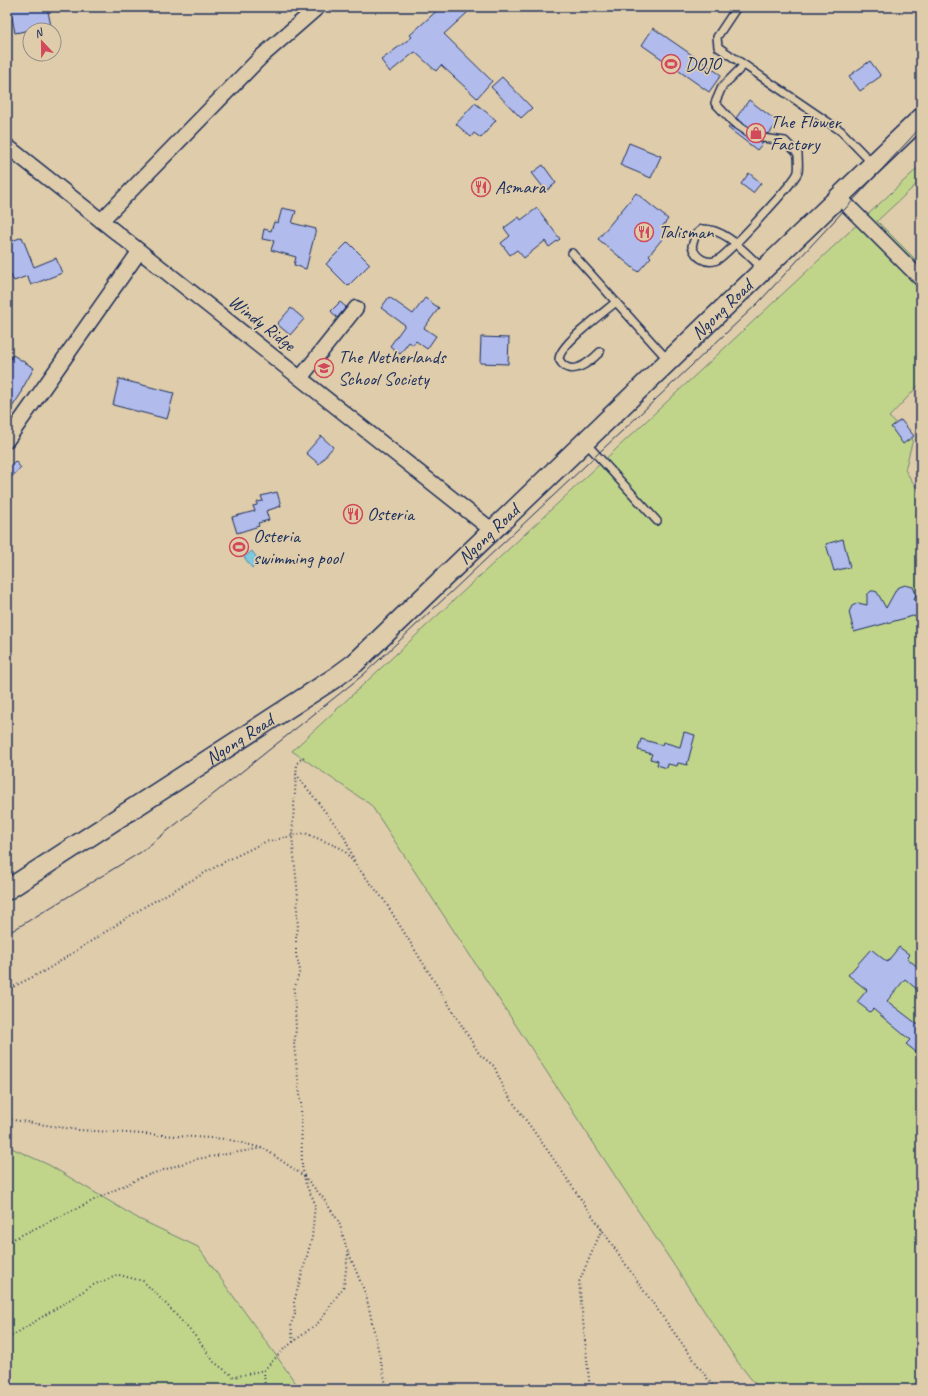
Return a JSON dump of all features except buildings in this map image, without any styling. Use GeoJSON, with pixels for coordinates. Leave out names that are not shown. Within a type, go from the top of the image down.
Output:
{"type":"FeatureCollection","features":[{"type":"Feature","properties":{"kind":"main road","name":"Ngong Road"},"geometry":{"type":"LineString","coordinates":[[7,890],[336,677],[355,663],[921,118]]}},
{"type":"Feature","properties":{"kind":"street"},"geometry":{"type":"LineString","coordinates":[[101,221],[262,56],[318,7]]}},
{"type":"Feature","properties":{"kind":"street","name":"Windy Ridge"},"geometry":{"type":"LineString","coordinates":[[7,146],[493,531]]}},
{"type":"Feature","properties":{"kind":"street"},"geometry":{"type":"LineString","coordinates":[[839,197],[921,279]]}},
{"type":"Feature","properties":{"kind":"street"},"geometry":{"type":"LineString","coordinates":[[7,440],[139,252]]}},
{"type":"Feature","properties":{"kind":"street"},"geometry":{"type":"LineString","coordinates":[[301,378],[356,308]]}},
{"type":"Feature","properties":{"kind":"lane"},"geometry":{"type":"LineString","coordinates":[[737,7],[717,37],[716,43],[724,52],[841,131],[873,164]]}},
{"type":"Feature","properties":{"kind":"lane"},"geometry":{"type":"LineString","coordinates":[[744,65],[722,87],[715,103],[733,122],[755,137],[785,141],[798,154],[798,173],[774,205],[735,244],[718,260],[710,262],[697,255],[692,246],[696,234],[702,229],[708,229],[726,236],[735,244],[763,269]]}},
{"type":"Feature","properties":{"kind":"lane"},"geometry":{"type":"LineString","coordinates":[[572,253],[668,360]]}},
{"type":"Feature","properties":{"kind":"lane"},"geometry":{"type":"LineString","coordinates":[[600,352],[582,367],[568,368],[562,364],[559,359],[562,350],[579,333],[616,302]]}},
{"type":"Feature","properties":{"kind":"lane"},"geometry":{"type":"LineString","coordinates":[[584,442],[657,521]]}},
{"type":"Feature","properties":{"kind":"path"},"geometry":{"type":"LineString","coordinates":[[293,1342],[291,1324],[296,1314],[294,1302],[312,1238],[315,1203],[306,1185],[302,1166],[301,1103],[294,1045],[296,1030],[294,990],[300,970],[296,955],[298,896],[292,836],[297,763],[304,756]]}},
{"type":"Feature","properties":{"kind":"path"},"geometry":{"type":"LineString","coordinates":[[296,774],[344,836],[356,864]]}},
{"type":"Feature","properties":{"kind":"path"},"geometry":{"type":"LineString","coordinates":[[7,990],[48,969],[144,907],[226,861],[265,842],[304,833],[343,849],[384,900],[480,1055],[494,1066],[505,1091],[644,1291],[715,1389]]}},
{"type":"Feature","properties":{"kind":"path"},"geometry":{"type":"LineString","coordinates":[[7,1119],[78,1130],[226,1139],[263,1148],[304,1176],[323,1198],[339,1222],[348,1253],[366,1295],[387,1389]]}},
{"type":"Feature","properties":{"kind":"path"},"geometry":{"type":"LineString","coordinates":[[7,1242],[142,1177],[197,1159],[263,1148]]}},
{"type":"Feature","properties":{"kind":"path"},"geometry":{"type":"LineString","coordinates":[[590,1389],[579,1282],[602,1229]]}},
{"type":"Feature","properties":{"kind":"path"},"geometry":{"type":"LineString","coordinates":[[7,1339],[93,1285],[119,1275],[143,1281],[182,1321],[214,1362],[234,1377],[264,1370],[293,1342],[319,1322],[344,1286],[348,1253]]}},
{"type":"Feature","properties":{"kind":"path"},"geometry":{"type":"LineString","coordinates":[[264,1370],[265,1389]]}},
{"type":"Feature","properties":{"kind":"green space"},"geometry":{"type":"Polygon","coordinates":[[[921,165],[921,180],[877,221],[921,265],[921,383],[889,417],[913,439],[905,470],[921,495],[921,1389],[759,1389],[737,1361],[371,805],[292,751],[921,165]]]}},
{"type":"Feature","properties":{"kind":"green space"},"geometry":{"type":"Polygon","coordinates":[[[7,1146],[49,1165],[139,1219],[198,1247],[300,1389],[7,1389],[7,1146]]]}},
{"type":"Feature","properties":{"kind":"water"},"geometry":{"type":"Polygon","coordinates":[[[252,551],[260,562],[252,568],[244,557],[252,551]]]}},
{"type":"Feature","properties":{"kind":"tram line"},"geometry":{"type":"LineString","coordinates":[[7,934],[141,852],[363,675],[759,302],[921,127]]}},
{"type":"Feature","properties":{"kind":"place","name":"DOJO"},"geometry":{"type":"Point","coordinates":[671,64]}},
{"type":"Feature","properties":{"kind":"place","name":"The Flower Factory"},"geometry":{"type":"Point","coordinates":[756,133]}},
{"type":"Feature","properties":{"kind":"place","name":"Asmara"},"geometry":{"type":"Point","coordinates":[481,187]}},
{"type":"Feature","properties":{"kind":"place","name":"Talisman"},"geometry":{"type":"Point","coordinates":[644,232]}},
{"type":"Feature","properties":{"kind":"place","name":"The Netherlands School Society"},"geometry":{"type":"Point","coordinates":[324,368]}},
{"type":"Feature","properties":{"kind":"place","name":"Osteria"},"geometry":{"type":"Point","coordinates":[353,514]}},
{"type":"Feature","properties":{"kind":"place","name":"Osteria swimming pool"},"geometry":{"type":"Point","coordinates":[239,547]}}]}
